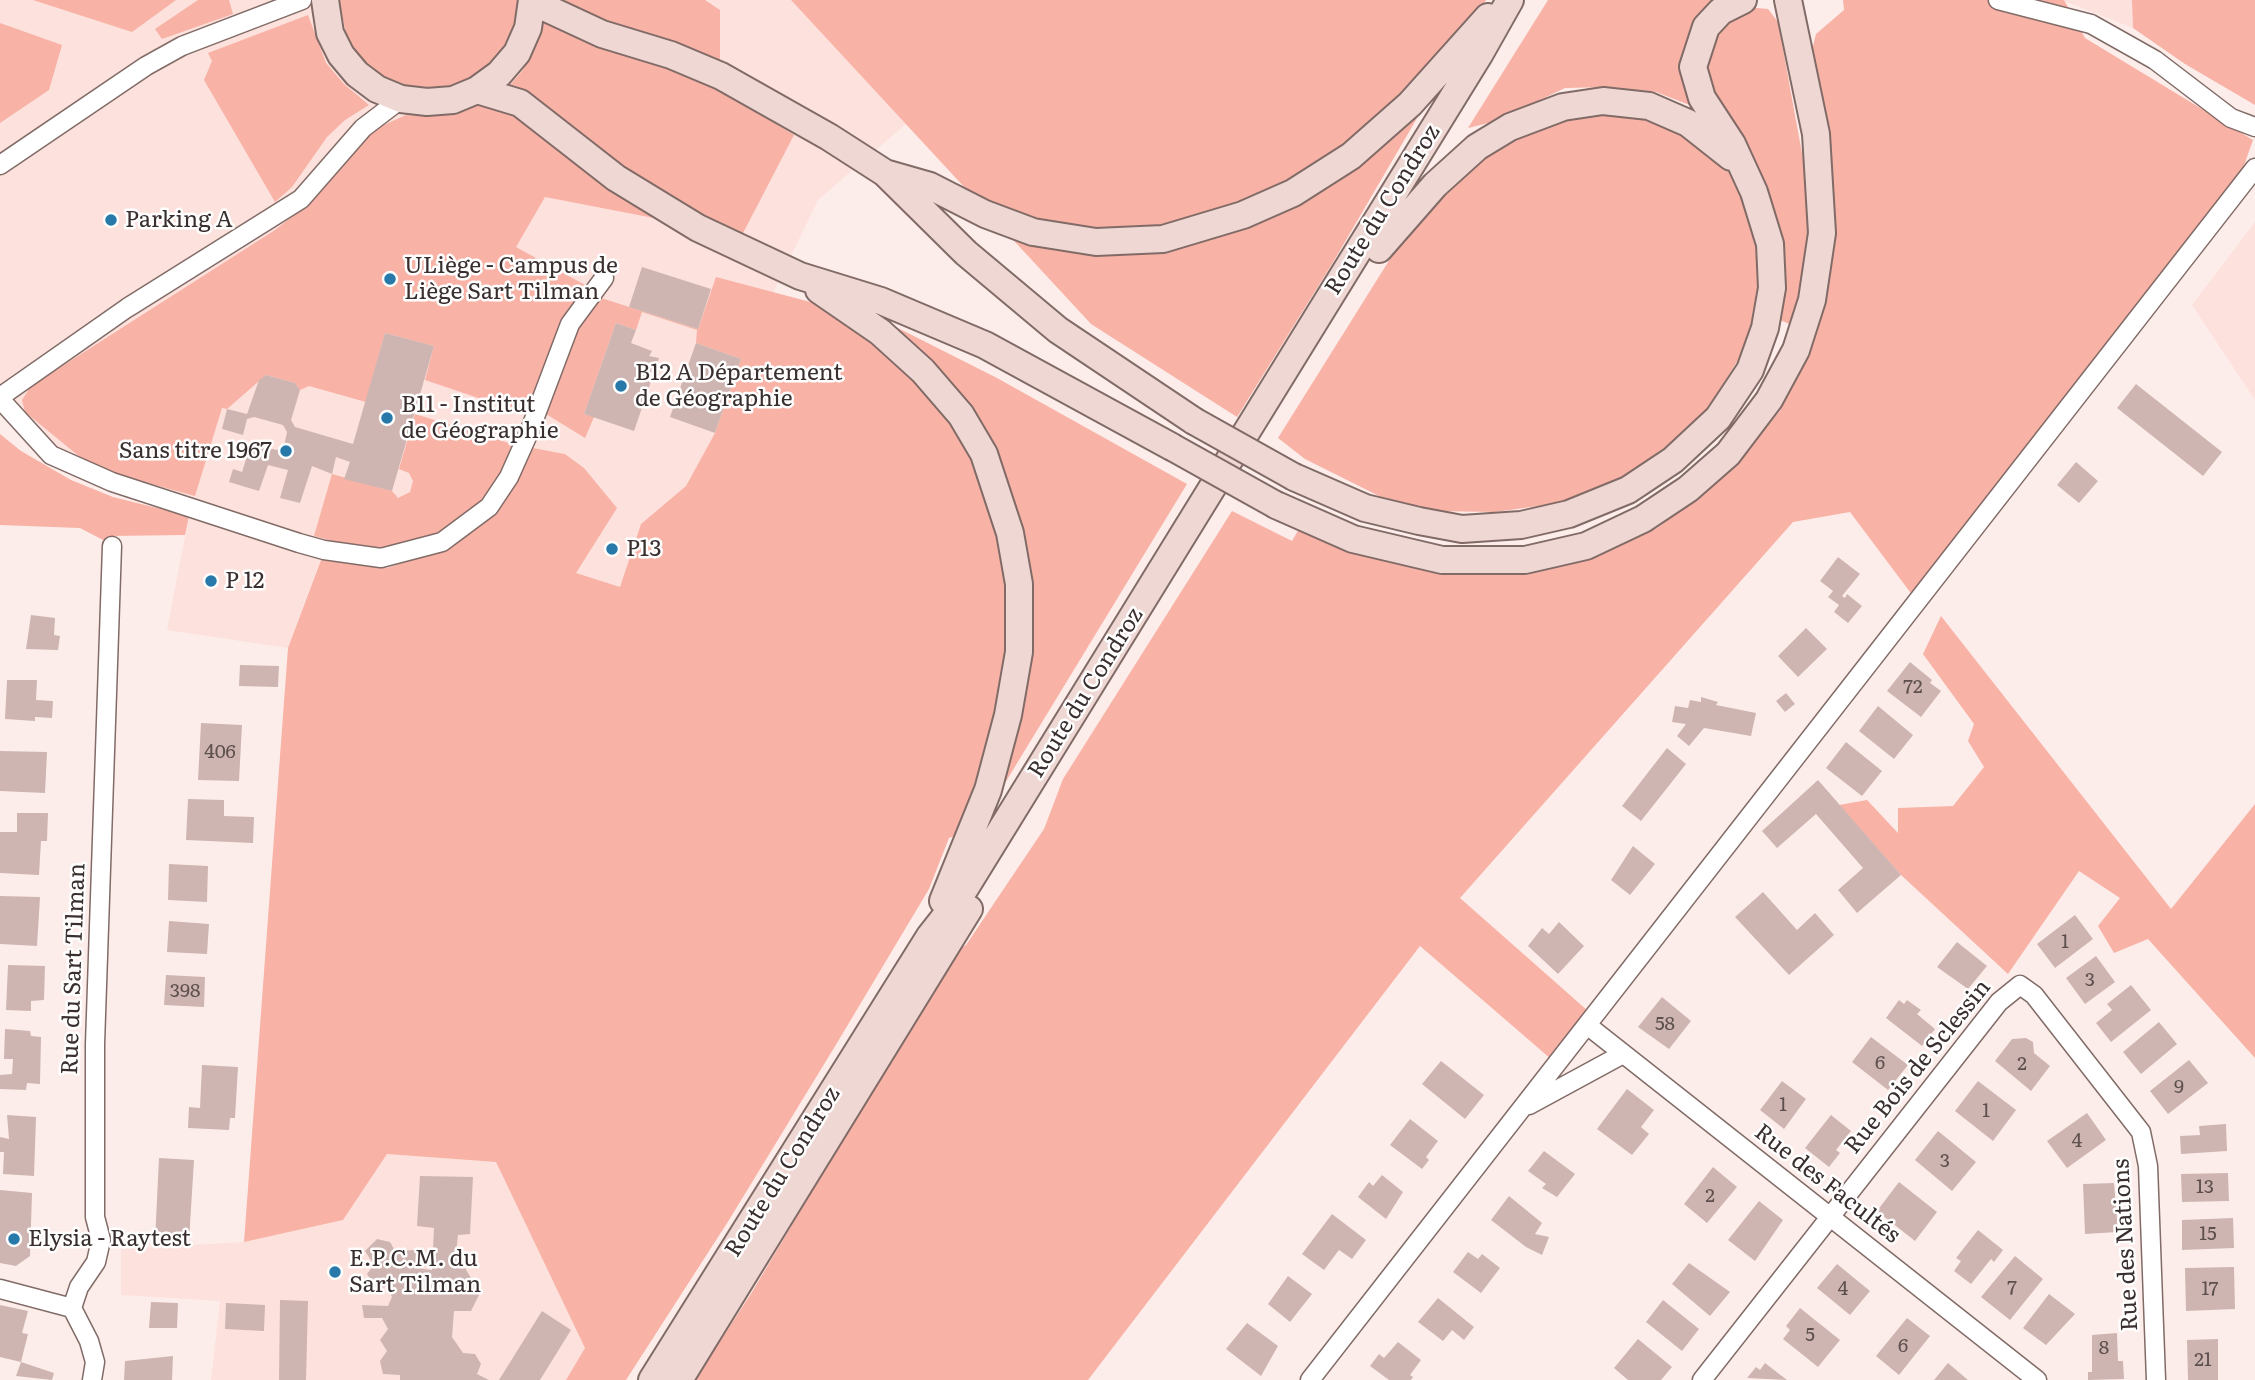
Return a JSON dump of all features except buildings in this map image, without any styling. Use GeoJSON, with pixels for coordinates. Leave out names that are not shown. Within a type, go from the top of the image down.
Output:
{"type":"FeatureCollection","features":[{"type":"Feature","properties":{"kind":"main road"},"geometry":{"type":"LineString","coordinates":[[325,0],[330,33],[341,55],[367,82],[401,99],[427,103],[453,100],[477,90],[499,74],[517,53],[528,28],[533,1],[582,26],[670,55],[721,76],[885,173],[966,253],[1058,330],[1194,421],[1294,477],[1365,508],[1462,528],[1521,525],[1569,514],[1628,490],[1673,460],[1718,418],[1751,370],[1765,328],[1772,288],[1770,244],[1754,192],[1732,144],[1702,97],[1693,67],[1700,36],[1706,27],[1721,11],[1743,0]]}},
{"type":"Feature","properties":{"kind":"main road"},"geometry":{"type":"LineString","coordinates":[[885,173],[930,186],[985,214],[1033,232],[1096,242],[1163,239],[1243,215],[1293,193],[1351,156],[1410,104],[1503,0]]}},
{"type":"Feature","properties":{"kind":"main road","name":"Route du Condroz"},"geometry":{"type":"LineString","coordinates":[[652,1380],[930,936],[956,904],[1479,55],[1510,0]]}},
{"type":"Feature","properties":{"kind":"main road","name":"Route du Condroz"},"geometry":{"type":"LineString","coordinates":[[679,1380],[1379,249],[1387,227],[1530,0]]}},
{"type":"Feature","properties":{"kind":"main road"},"geometry":{"type":"LineString","coordinates":[[477,90],[520,103],[628,186],[698,228],[800,276],[881,301],[985,345],[1276,505],[1353,539],[1442,560],[1525,560],[1586,546],[1643,519],[1688,489],[1728,454],[1769,400],[1796,350],[1812,300],[1822,233],[1816,134],[1788,0]]}},
{"type":"Feature","properties":{"kind":"main road"},"geometry":{"type":"LineString","coordinates":[[1379,249],[1435,185],[1477,147],[1510,127],[1563,107],[1603,101],[1648,106],[1688,123],[1738,162]]}},
{"type":"Feature","properties":{"kind":"main road"},"geometry":{"type":"LineString","coordinates":[[800,276],[880,332],[923,371],[961,415],[988,464],[1010,533],[1018,584],[1018,652],[1008,715],[988,790],[930,936]]}},
{"type":"Feature","properties":{"kind":"street"},"geometry":{"type":"LineString","coordinates":[[0,165],[158,59],[182,46],[302,0]]}},
{"type":"Feature","properties":{"kind":"street"},"geometry":{"type":"LineString","coordinates":[[1998,0],[2091,24],[2155,61],[2231,118],[2255,127]]}},
{"type":"Feature","properties":{"kind":"street"},"geometry":{"type":"LineString","coordinates":[[401,99],[363,128],[302,198],[127,308],[0,398],[51,455],[112,482],[299,543],[381,558],[442,542],[489,507],[509,477],[530,430],[570,324],[604,278]]}},
{"type":"Feature","properties":{"kind":"street"},"geometry":{"type":"LineString","coordinates":[[1310,1380],[2255,168]]}},
{"type":"Feature","properties":{"kind":"street","name":"Rue du Sart Tilman"},"geometry":{"type":"LineString","coordinates":[[72,1308],[79,1287],[96,1262],[100,1240],[95,1217],[95,1044],[112,546]]}},
{"type":"Feature","properties":{"kind":"street","name":"Rue Bois de Sclessin"},"geometry":{"type":"LineString","coordinates":[[1702,1380],[1999,1002],[2020,985]]}},
{"type":"Feature","properties":{"kind":"street","name":"Rue des Nations"},"geometry":{"type":"LineString","coordinates":[[2020,985],[2034,995],[2141,1132],[2148,1166],[2156,1380]]}},
{"type":"Feature","properties":{"kind":"street","name":"Rue des Facultés"},"geometry":{"type":"LineString","coordinates":[[1587,1024],[2037,1380]]}},
{"type":"Feature","properties":{"kind":"street"},"geometry":{"type":"LineString","coordinates":[[1522,1108],[1623,1054]]}},
{"type":"Feature","properties":{"kind":"street"},"geometry":{"type":"LineString","coordinates":[[0,1289],[72,1308],[89,1341],[95,1362],[92,1380]]}},
{"type":"Feature","properties":{"kind":"shaded area","name":"ULiège - Campus de Liège Sart Tilman"},"geometry":{"type":"Polygon","coordinates":[[[0,0],[791,0],[906,124],[818,200],[741,359],[715,433],[686,486],[641,524],[620,588],[576,574],[584,469],[565,454],[533,448],[530,432],[509,477],[442,542],[324,550],[288,648],[167,630],[189,516],[51,455],[0,399],[0,0]]]}},
{"type":"Feature","properties":{"kind":"shaded area"},"geometry":{"type":"Polygon","coordinates":[[[33,0],[176,0],[132,32],[33,0]]]}},
{"type":"Feature","properties":{"kind":"shaded area"},"geometry":{"type":"Polygon","coordinates":[[[198,0],[229,0],[233,14],[162,39],[155,29],[198,0]]]}},
{"type":"Feature","properties":{"kind":"shaded area"},"geometry":{"type":"Polygon","coordinates":[[[339,0],[521,0],[512,42],[491,69],[462,86],[428,92],[395,85],[367,66],[347,39],[339,0]]]}},
{"type":"Feature","properties":{"kind":"shaded area"},"geometry":{"type":"Polygon","coordinates":[[[551,0],[705,0],[720,10],[720,90],[794,135],[742,235],[545,197],[516,247],[585,285],[564,320],[531,409],[520,412],[425,380],[434,346],[385,333],[366,402],[309,386],[300,390],[295,383],[266,375],[227,409],[222,408],[195,496],[115,474],[80,457],[25,412],[22,400],[31,386],[275,230],[307,205],[350,150],[375,129],[406,115],[435,116],[453,113],[502,94],[523,70],[551,0]]]}},
{"type":"Feature","properties":{"kind":"shaded area"},"geometry":{"type":"Polygon","coordinates":[[[791,0],[1486,0],[1332,264],[1237,417],[1091,324],[791,0]]]}},
{"type":"Feature","properties":{"kind":"shaded area"},"geometry":{"type":"Polygon","coordinates":[[[1548,0],[1721,0],[1696,23],[1685,47],[1683,78],[1692,106],[1656,92],[1610,87],[1565,88],[1496,121],[1468,128],[1548,0]]]}},
{"type":"Feature","properties":{"kind":"shaded area"},"geometry":{"type":"Polygon","coordinates":[[[1843,0],[2064,0],[2085,38],[2253,140],[2241,174],[1913,596],[1850,512],[1793,522],[1460,898],[1588,1011],[1551,1059],[1420,946],[1088,1380],[695,1380],[752,1292],[955,952],[966,945],[1044,829],[1063,779],[1232,511],[1292,541],[1299,529],[1348,550],[1440,573],[1510,573],[1572,562],[1657,528],[1721,479],[1780,411],[1825,306],[1836,227],[1830,132],[1810,58],[1816,34],[1844,10],[1843,0]]]}},
{"type":"Feature","properties":{"kind":"shaded area"},"geometry":{"type":"Polygon","coordinates":[[[2064,0],[2132,0],[2133,28],[2064,1],[2064,0]]]}},
{"type":"Feature","properties":{"kind":"shaded area"},"geometry":{"type":"Polygon","coordinates":[[[2132,0],[2255,0],[2255,105],[2185,64],[2133,28],[2132,0]]]}},
{"type":"Feature","properties":{"kind":"shaded area"},"geometry":{"type":"Polygon","coordinates":[[[1746,7],[1768,9],[1778,22],[1812,208],[1796,327],[1780,320],[1784,270],[1780,229],[1768,191],[1754,160],[1740,141],[1701,69],[1723,20],[1746,7]]]}},
{"type":"Feature","properties":{"kind":"shaded area"},"geometry":{"type":"Polygon","coordinates":[[[308,15],[326,63],[344,84],[369,105],[345,120],[327,137],[292,187],[275,202],[204,80],[212,61],[208,53],[308,15]]]}},
{"type":"Feature","properties":{"kind":"shaded area"},"geometry":{"type":"Polygon","coordinates":[[[0,23],[62,45],[49,90],[0,123],[0,23]]]}},
{"type":"Feature","properties":{"kind":"shaded area"},"geometry":{"type":"Polygon","coordinates":[[[1576,111],[1656,115],[1718,154],[1747,200],[1761,258],[1756,309],[1740,357],[1708,408],[1667,446],[1623,477],[1560,503],[1495,512],[1434,511],[1381,497],[1305,459],[1278,438],[1410,227],[1496,143],[1576,111]]]}},
{"type":"Feature","properties":{"kind":"shaded area"},"geometry":{"type":"Polygon","coordinates":[[[2255,222],[2255,400],[2192,305],[2255,222]]]}},
{"type":"Feature","properties":{"kind":"shaded area"},"geometry":{"type":"Polygon","coordinates":[[[716,277],[886,322],[997,378],[1187,484],[977,829],[949,838],[929,889],[729,1220],[626,1380],[566,1380],[585,1348],[496,1162],[387,1154],[343,1220],[244,1242],[288,648],[321,560],[387,568],[442,550],[490,517],[516,483],[533,448],[565,454],[584,468],[617,508],[576,573],[620,587],[641,524],[686,486],[715,433],[741,359],[696,343],[697,330],[642,312],[636,330],[616,323],[584,414],[594,417],[585,438],[546,414],[578,330],[598,297],[698,329],[716,277]]]}},
{"type":"Feature","properties":{"kind":"shaded area"},"geometry":{"type":"Polygon","coordinates":[[[415,414],[512,444],[503,469],[482,500],[454,524],[425,539],[390,550],[356,547],[314,536],[332,474],[392,491],[398,498],[410,492],[413,481],[409,473],[399,469],[415,414]]]}},
{"type":"Feature","properties":{"kind":"shaded area"},"geometry":{"type":"Polygon","coordinates":[[[0,434],[21,451],[71,480],[113,497],[189,516],[185,535],[110,536],[108,541],[105,541],[80,528],[0,525],[0,434]]]}},
{"type":"Feature","properties":{"kind":"shaded area"},"geometry":{"type":"Polygon","coordinates":[[[1941,616],[2171,909],[2255,804],[2255,1058],[2148,939],[2114,953],[2098,926],[2120,898],[2079,871],[2008,974],[1901,875],[1839,805],[1867,800],[1898,833],[1898,808],[1953,806],[1984,767],[1968,741],[1974,724],[1923,654],[1941,616]]]}},
{"type":"Feature","properties":{"kind":"shaded area","name":"E.P.C.M. du Sart Tilman"},"geometry":{"type":"Polygon","coordinates":[[[387,1154],[496,1162],[585,1348],[566,1380],[211,1380],[220,1301],[121,1295],[121,1249],[244,1242],[343,1220],[387,1154]]]}},
{"type":"Feature","properties":{"kind":"place","name":"Parking A"},"geometry":{"type":"Point","coordinates":[111,220]}},
{"type":"Feature","properties":{"kind":"place","name":"ULiège - Campus de Liège Sart Tilman"},"geometry":{"type":"Point","coordinates":[390,279]}},
{"type":"Feature","properties":{"kind":"place","name":"B12 A Département de Géographie"},"geometry":{"type":"Point","coordinates":[621,386]}},
{"type":"Feature","properties":{"kind":"place","name":"B11 - Institut de Géographie"},"geometry":{"type":"Point","coordinates":[387,418]}},
{"type":"Feature","properties":{"kind":"place","name":"Sans titre 1967"},"geometry":{"type":"Point","coordinates":[286,451]}},
{"type":"Feature","properties":{"kind":"place","name":"P13"},"geometry":{"type":"Point","coordinates":[612,549]}},
{"type":"Feature","properties":{"kind":"place","name":"P 12"},"geometry":{"type":"Point","coordinates":[211,581]}},
{"type":"Feature","properties":{"kind":"place","name":"Elysia - Raytest"},"geometry":{"type":"Point","coordinates":[14,1239]}},
{"type":"Feature","properties":{"kind":"place","name":"E.P.C.M. du Sart Tilman"},"geometry":{"type":"Point","coordinates":[335,1272]}}]}
